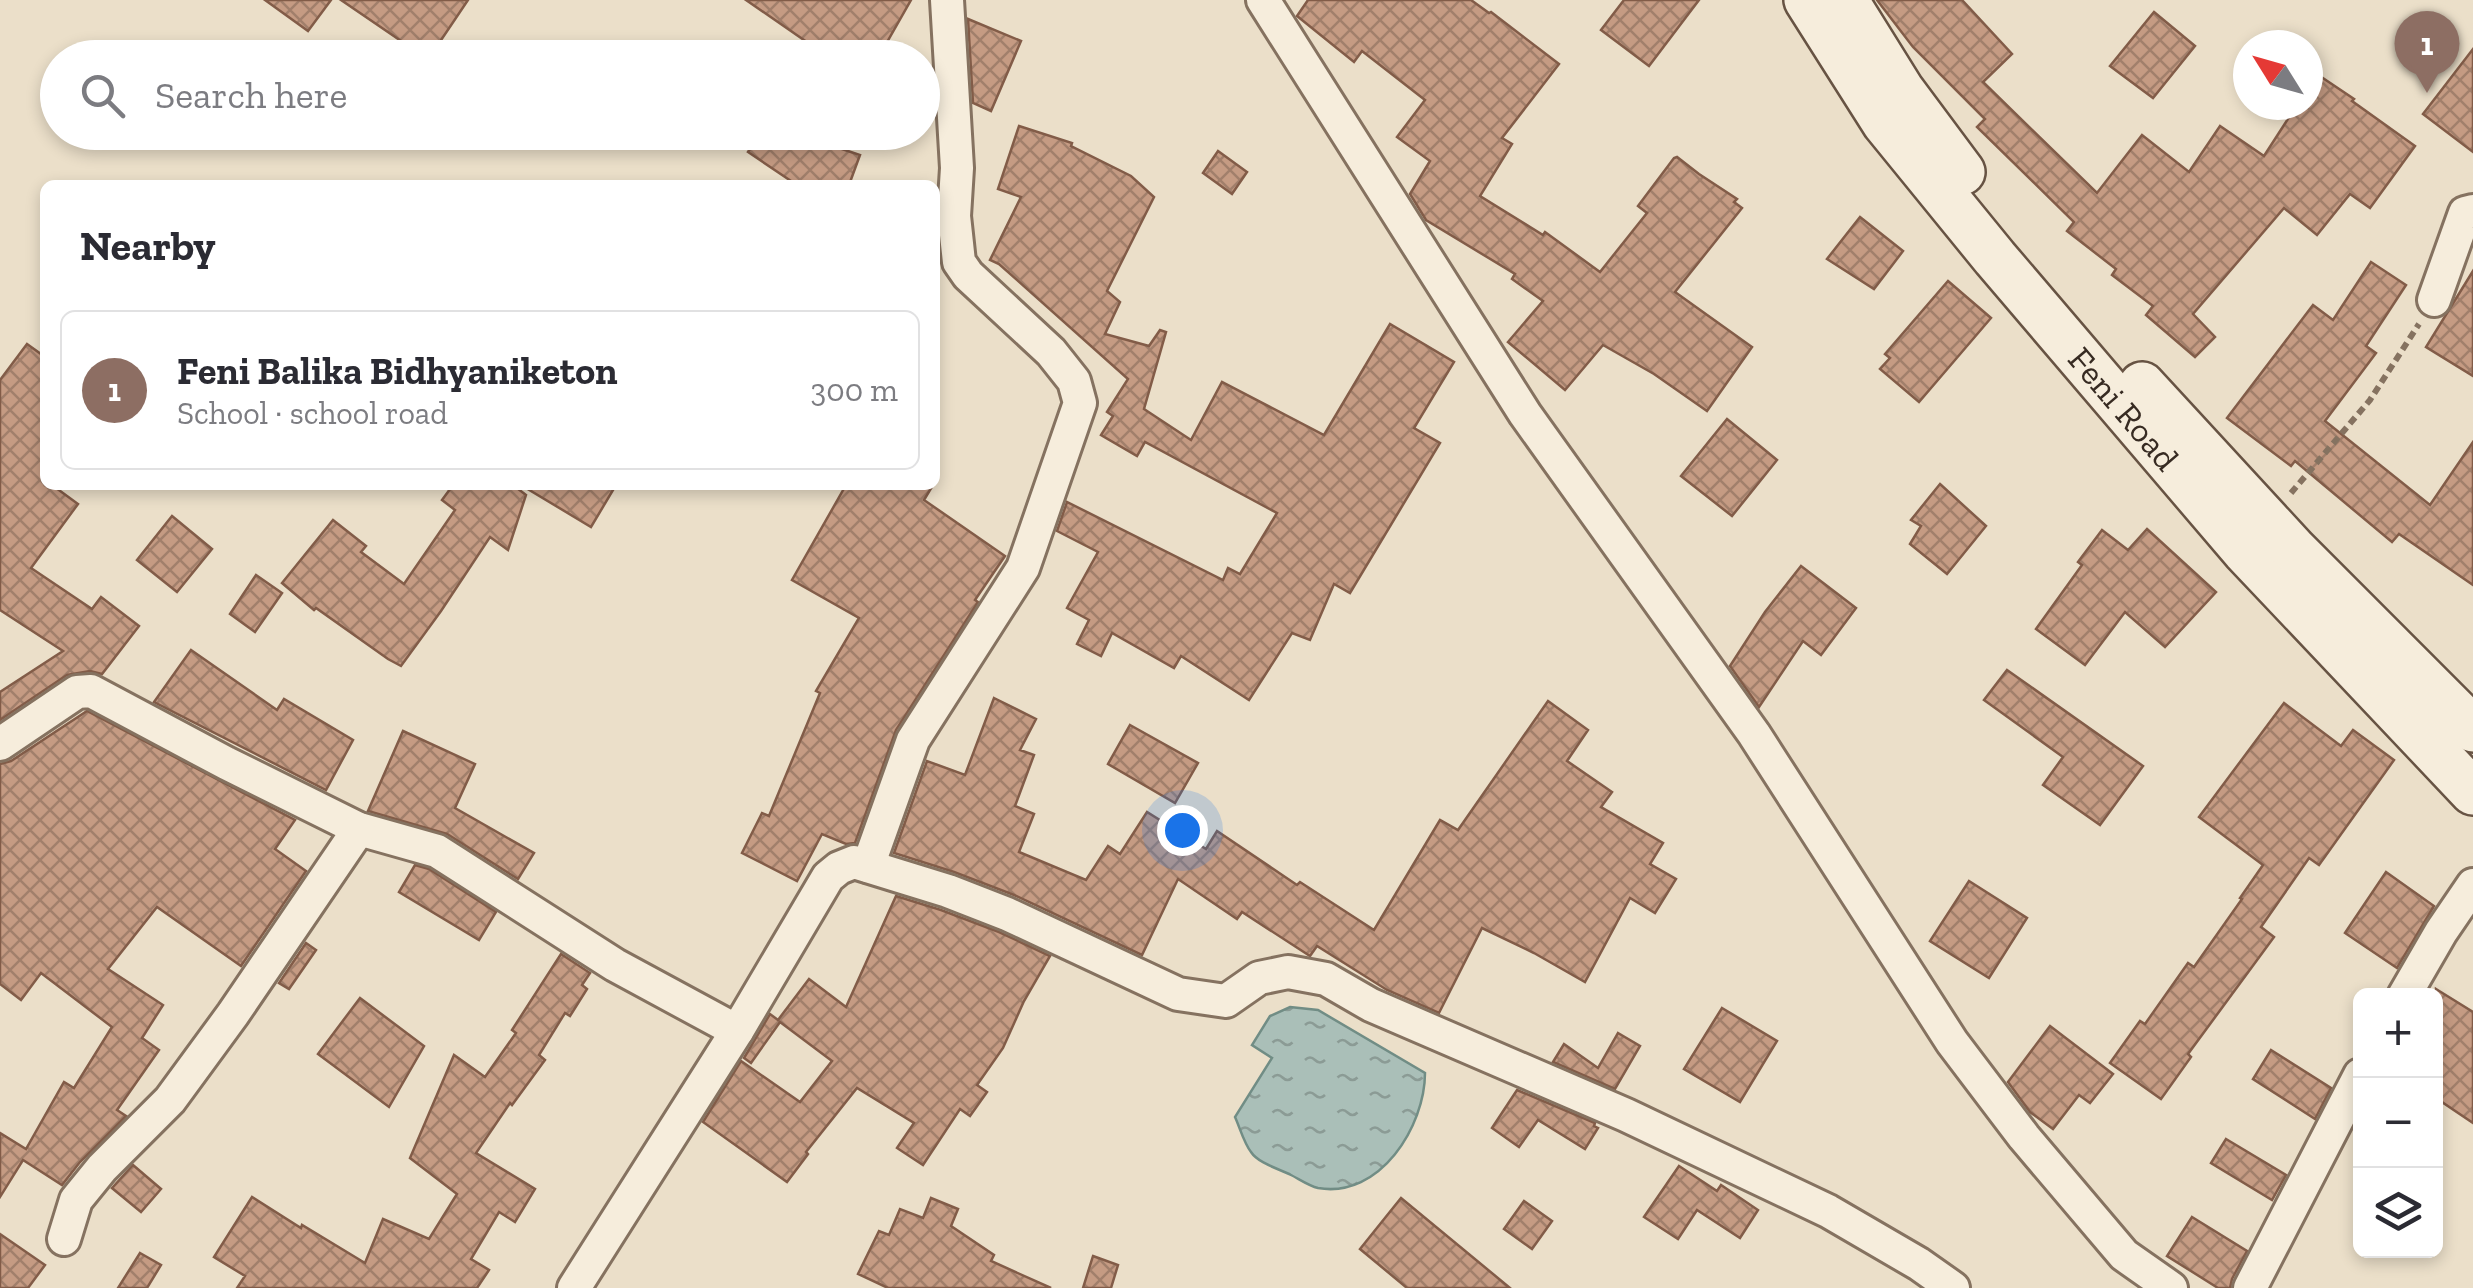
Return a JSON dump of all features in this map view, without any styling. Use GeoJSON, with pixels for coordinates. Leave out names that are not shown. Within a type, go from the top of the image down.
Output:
{"type":"FeatureCollection","features":[{"type":"Feature","properties":{"kind":"main road","name":"Feni Road"},"geometry":{"type":"LineString","coordinates":[[1807,0],[1885,123],[1995,258],[2246,551],[2473,792]]}},
{"type":"Feature","properties":{"kind":"main road"},"geometry":{"type":"LineString","coordinates":[[1845,0],[1900,90],[1959,169],[2144,388],[2399,657],[2473,729]]}},
{"type":"Feature","properties":{"kind":"street"},"geometry":{"type":"LineString","coordinates":[[868,866],[913,740],[1023,568],[1080,403],[1074,381],[1051,352],[951,277],[959,262],[947,0]]}},
{"type":"Feature","properties":{"kind":"street"},"geometry":{"type":"LineString","coordinates":[[1262,0],[1525,414],[1754,734],[1952,1042],[2024,1137],[2124,1255],[2172,1288]]}},
{"type":"Feature","properties":{"kind":"street"},"geometry":{"type":"LineString","coordinates":[[2434,300],[2465,214],[2473,211]]}},
{"type":"Feature","properties":{"kind":"street"},"geometry":{"type":"LineString","coordinates":[[0,744],[77,692],[91,692],[359,829],[437,851],[615,965],[737,1031]]}},
{"type":"Feature","properties":{"kind":"street"},"geometry":{"type":"LineString","coordinates":[[64,1239],[76,1200],[170,1100],[359,829]]}},
{"type":"Feature","properties":{"kind":"street"},"geometry":{"type":"LineString","coordinates":[[574,1288],[737,1031],[828,877],[854,862],[1007,914],[1178,994],[1226,1001],[1258,978],[1288,972],[1326,980],[1371,1005],[1626,1115],[1828,1211],[1953,1288]]}},
{"type":"Feature","properties":{"kind":"street"},"geometry":{"type":"LineString","coordinates":[[2409,988],[2473,885]]}},
{"type":"Feature","properties":{"kind":"street"},"geometry":{"type":"LineString","coordinates":[[2250,1288],[2359,1078]]}},
{"type":"Feature","properties":{"kind":"path"},"geometry":{"type":"LineString","coordinates":[[2268,521],[2370,400],[2434,300]]}},
{"type":"Feature","properties":{"kind":"water"},"geometry":{"type":"Polygon","coordinates":[[[1290,1007],[1318,1010],[1425,1073],[1417,1115],[1407,1136],[1379,1170],[1361,1182],[1340,1188],[1311,1186],[1254,1156],[1242,1135],[1235,1117],[1272,1058],[1252,1045],[1270,1016],[1290,1007]]]}},
{"type":"Feature","properties":{"kind":"building"},"geometry":{"type":"Polygon","coordinates":[[[265,0],[331,0],[308,31],[265,0]]]}},
{"type":"Feature","properties":{"kind":"building"},"geometry":{"type":"Polygon","coordinates":[[[341,0],[468,0],[441,40],[400,40],[341,0]]]}},
{"type":"Feature","properties":{"kind":"building"},"geometry":{"type":"Polygon","coordinates":[[[746,0],[911,0],[888,40],[804,40],[746,0]]]}},
{"type":"Feature","properties":{"kind":"building"},"geometry":{"type":"Polygon","coordinates":[[[1308,0],[1471,0],[1559,64],[1502,138],[1512,144],[1480,196],[1543,235],[1545,232],[1600,272],[1647,213],[1638,206],[1674,158],[1737,199],[1734,202],[1742,208],[1675,292],[1752,347],[1707,411],[1603,345],[1565,390],[1508,342],[1543,301],[1512,279],[1515,274],[1426,220],[1410,194],[1430,161],[1397,137],[1425,100],[1362,51],[1354,62],[1297,16],[1308,0]]]}},
{"type":"Feature","properties":{"kind":"building"},"geometry":{"type":"Polygon","coordinates":[[[1624,0],[1699,0],[1649,66],[1601,30],[1624,0]]]}},
{"type":"Feature","properties":{"kind":"building"},"geometry":{"type":"Polygon","coordinates":[[[1877,0],[1962,0],[2012,54],[1983,82],[2097,193],[2142,135],[2189,172],[2220,126],[2264,156],[2287,120],[2323,120],[2323,78],[2415,146],[2370,208],[2350,194],[2317,235],[2284,208],[2193,314],[2215,337],[2195,357],[2146,315],[2153,306],[2112,275],[2116,269],[2067,231],[2074,222],[1977,127],[1985,119],[1913,47],[1877,0]]]}},
{"type":"Feature","properties":{"kind":"building"},"geometry":{"type":"Polygon","coordinates":[[[2154,12],[2195,46],[2153,98],[2110,66],[2154,12]]]}},
{"type":"Feature","properties":{"kind":"building"},"geometry":{"type":"Polygon","coordinates":[[[968,19],[1021,41],[991,111],[973,103],[968,19]]]}},
{"type":"Feature","properties":{"kind":"building"},"geometry":{"type":"Polygon","coordinates":[[[2473,49],[2473,152],[2423,114],[2473,49]]]}},
{"type":"Feature","properties":{"kind":"building"},"geometry":{"type":"Polygon","coordinates":[[[1019,126],[1072,143],[1071,146],[1131,176],[1154,197],[1107,291],[1120,302],[1105,334],[1149,346],[1160,330],[1166,332],[1144,409],[1191,440],[1222,382],[1324,435],[1390,324],[1454,362],[1414,428],[1440,443],[1350,593],[1334,584],[1310,640],[1292,633],[1249,700],[1181,656],[1174,668],[1112,633],[1101,656],[1077,644],[1089,620],[1067,608],[1098,552],[1057,531],[1067,502],[1223,580],[1228,568],[1240,574],[1277,513],[1145,442],[1137,456],[1101,435],[1113,416],[1107,412],[1128,379],[990,260],[1021,197],[998,189],[1019,126]]]}},
{"type":"Feature","properties":{"kind":"building"},"geometry":{"type":"Polygon","coordinates":[[[845,150],[860,155],[851,180],[790,180],[748,152],[845,150]]]}},
{"type":"Feature","properties":{"kind":"building"},"geometry":{"type":"Polygon","coordinates":[[[1218,151],[1247,172],[1232,194],[1203,173],[1218,151]]]}},
{"type":"Feature","properties":{"kind":"building"},"geometry":{"type":"Polygon","coordinates":[[[1860,217],[1903,251],[1874,289],[1827,259],[1860,217]]]}},
{"type":"Feature","properties":{"kind":"building"},"geometry":{"type":"Polygon","coordinates":[[[2371,262],[2406,285],[2366,346],[2376,353],[2325,421],[2430,505],[2473,442],[2473,585],[2399,534],[2392,542],[2295,461],[2291,466],[2227,418],[2313,305],[2333,320],[2371,262]]]}},
{"type":"Feature","properties":{"kind":"building"},"geometry":{"type":"Polygon","coordinates":[[[2473,271],[2473,376],[2426,347],[2473,271]]]}},
{"type":"Feature","properties":{"kind":"building"},"geometry":{"type":"Polygon","coordinates":[[[1948,281],[1991,318],[1919,402],[1880,369],[1890,358],[1885,354],[1948,281]]]}},
{"type":"Feature","properties":{"kind":"building"},"geometry":{"type":"Polygon","coordinates":[[[27,344],[40,353],[40,490],[59,490],[78,504],[31,568],[92,609],[101,597],[139,626],[102,674],[90,671],[67,675],[0,720],[0,692],[63,651],[0,610],[0,380],[27,344]]]}},
{"type":"Feature","properties":{"kind":"building"},"geometry":{"type":"Polygon","coordinates":[[[1727,419],[1777,460],[1732,516],[1681,476],[1727,419]]]}},
{"type":"Feature","properties":{"kind":"building"},"geometry":{"type":"Polygon","coordinates":[[[1940,484],[1986,526],[1947,574],[1910,544],[1921,526],[1911,520],[1940,484]]]}},
{"type":"Feature","properties":{"kind":"building"},"geometry":{"type":"Polygon","coordinates":[[[449,490],[520,490],[526,495],[508,550],[490,537],[401,666],[314,610],[282,583],[333,520],[366,546],[361,552],[404,584],[455,510],[442,500],[449,490]]]}},
{"type":"Feature","properties":{"kind":"building"},"geometry":{"type":"Polygon","coordinates":[[[529,490],[613,490],[591,527],[529,490]]]}},
{"type":"Feature","properties":{"kind":"building"},"geometry":{"type":"Polygon","coordinates":[[[843,490],[930,490],[924,500],[1005,556],[896,730],[855,843],[846,844],[822,834],[797,881],[742,853],[762,813],[769,816],[820,693],[816,691],[859,618],[792,580],[843,490]]]}},
{"type":"Feature","properties":{"kind":"building"},"geometry":{"type":"Polygon","coordinates":[[[172,516],[212,549],[177,592],[137,560],[172,516]]]}},
{"type":"Feature","properties":{"kind":"building"},"geometry":{"type":"Polygon","coordinates":[[[2147,529],[2216,592],[2165,647],[2125,612],[2085,665],[2036,629],[2102,530],[2128,550],[2147,529]]]}},
{"type":"Feature","properties":{"kind":"building"},"geometry":{"type":"Polygon","coordinates":[[[1801,566],[1856,608],[1821,655],[1803,641],[1759,707],[1730,666],[1801,566]]]}},
{"type":"Feature","properties":{"kind":"building"},"geometry":{"type":"Polygon","coordinates":[[[256,575],[282,593],[255,632],[230,614],[256,575]]]}},
{"type":"Feature","properties":{"kind":"building"},"geometry":{"type":"Polygon","coordinates":[[[191,650],[277,710],[284,699],[353,740],[326,790],[154,702],[191,650]]]}},
{"type":"Feature","properties":{"kind":"building"},"geometry":{"type":"Polygon","coordinates":[[[2007,670],[2143,766],[2100,825],[2043,785],[2063,757],[1984,700],[2007,670]]]}},
{"type":"Feature","properties":{"kind":"building"},"geometry":{"type":"Polygon","coordinates":[[[994,698],[1036,719],[1020,750],[1034,755],[1015,806],[1034,814],[1019,852],[1086,880],[1108,846],[1120,854],[1147,812],[1206,849],[1217,831],[1297,885],[1300,882],[1374,930],[1440,820],[1458,830],[1548,701],[1588,730],[1567,761],[1612,792],[1601,807],[1663,843],[1650,864],[1676,879],[1655,913],[1630,898],[1585,982],[1482,928],[1439,1013],[1387,990],[1317,946],[1310,956],[1242,912],[1237,919],[1178,879],[1142,955],[1014,895],[894,853],[927,761],[965,775],[994,698]]]}},
{"type":"Feature","properties":{"kind":"building"},"geometry":{"type":"Polygon","coordinates":[[[2284,703],[2341,746],[2353,730],[2394,760],[2319,865],[2309,858],[2261,927],[2274,937],[2188,1054],[2191,1057],[2161,1099],[2110,1063],[2140,1021],[2145,1024],[2188,963],[2194,967],[2263,865],[2199,817],[2284,703]]]}},
{"type":"Feature","properties":{"kind":"building"},"geometry":{"type":"Polygon","coordinates":[[[87,711],[295,820],[275,849],[306,871],[241,966],[157,907],[108,969],[163,1005],[142,1038],[159,1050],[117,1110],[126,1116],[62,1185],[23,1160],[0,1197],[0,1133],[26,1149],[64,1082],[74,1088],[112,1027],[41,973],[21,1000],[0,984],[0,764],[11,761],[87,711]]]}},
{"type":"Feature","properties":{"kind":"building"},"geometry":{"type":"Polygon","coordinates":[[[1130,725],[1198,763],[1175,803],[1108,764],[1130,725]]]}},
{"type":"Feature","properties":{"kind":"building"},"geometry":{"type":"Polygon","coordinates":[[[403,731],[475,764],[455,808],[534,853],[518,879],[447,834],[368,811],[403,731]]]}},
{"type":"Feature","properties":{"kind":"building"},"geometry":{"type":"Polygon","coordinates":[[[415,865],[429,869],[496,912],[479,940],[399,892],[415,865]]]}},
{"type":"Feature","properties":{"kind":"building"},"geometry":{"type":"Polygon","coordinates":[[[2386,872],[2434,906],[2397,968],[2345,933],[2386,872]]]}},
{"type":"Feature","properties":{"kind":"building"},"geometry":{"type":"Polygon","coordinates":[[[1969,881],[2027,918],[1989,978],[1930,941],[1969,881]]]}},
{"type":"Feature","properties":{"kind":"building"},"geometry":{"type":"Polygon","coordinates":[[[896,896],[999,932],[1050,956],[1003,1048],[977,1085],[987,1092],[970,1116],[960,1109],[923,1165],[897,1148],[914,1123],[857,1088],[787,1182],[703,1122],[741,1061],[800,1102],[832,1061],[780,1022],[751,1063],[744,1058],[770,1014],[778,1020],[809,979],[846,1007],[896,896]]]}},
{"type":"Feature","properties":{"kind":"building"},"geometry":{"type":"Polygon","coordinates":[[[306,943],[316,950],[289,989],[279,983],[306,943]]]}},
{"type":"Feature","properties":{"kind":"building"},"geometry":{"type":"Polygon","coordinates":[[[561,954],[590,973],[582,985],[587,989],[570,1016],[565,1013],[539,1055],[545,1060],[476,1153],[535,1189],[515,1222],[499,1212],[471,1259],[489,1270],[477,1288],[237,1288],[245,1276],[214,1257],[252,1197],[365,1263],[383,1219],[429,1239],[457,1194],[410,1158],[454,1055],[485,1077],[516,1033],[512,1030],[561,954]]]}},
{"type":"Feature","properties":{"kind":"building"},"geometry":{"type":"Polygon","coordinates":[[[2443,993],[2473,1012],[2473,1123],[2443,1103],[2443,993]]]}},
{"type":"Feature","properties":{"kind":"building"},"geometry":{"type":"Polygon","coordinates":[[[360,998],[424,1046],[389,1107],[318,1054],[360,998]]]}},
{"type":"Feature","properties":{"kind":"building"},"geometry":{"type":"Polygon","coordinates":[[[1722,1008],[1777,1041],[1740,1102],[1684,1069],[1722,1008]]]}},
{"type":"Feature","properties":{"kind":"building"},"geometry":{"type":"Polygon","coordinates":[[[2050,1026],[2113,1074],[2090,1103],[2079,1095],[2053,1129],[2030,1112],[2008,1082],[2050,1026]]]}},
{"type":"Feature","properties":{"kind":"building"},"geometry":{"type":"Polygon","coordinates":[[[1618,1033],[1640,1046],[1615,1089],[1553,1062],[1564,1044],[1598,1068],[1618,1033]]]}},
{"type":"Feature","properties":{"kind":"building"},"geometry":{"type":"Polygon","coordinates":[[[2271,1050],[2331,1088],[2315,1119],[2253,1079],[2271,1050]]]}},
{"type":"Feature","properties":{"kind":"building"},"geometry":{"type":"Polygon","coordinates":[[[1517,1090],[1595,1123],[1598,1128],[1585,1149],[1538,1120],[1519,1147],[1492,1128],[1517,1090]]]}},
{"type":"Feature","properties":{"kind":"building"},"geometry":{"type":"Polygon","coordinates":[[[2226,1139],[2286,1175],[2272,1200],[2211,1163],[2226,1139]]]}},
{"type":"Feature","properties":{"kind":"building"},"geometry":{"type":"Polygon","coordinates":[[[133,1165],[161,1189],[141,1212],[112,1188],[133,1165]]]}},
{"type":"Feature","properties":{"kind":"building"},"geometry":{"type":"Polygon","coordinates":[[[1679,1166],[1717,1191],[1721,1185],[1758,1210],[1740,1238],[1697,1210],[1678,1239],[1644,1217],[1679,1166]]]}},
{"type":"Feature","properties":{"kind":"building"},"geometry":{"type":"Polygon","coordinates":[[[931,1198],[958,1209],[951,1226],[994,1255],[991,1261],[1051,1288],[888,1288],[858,1274],[879,1231],[889,1235],[900,1209],[923,1218],[931,1198]]]}},
{"type":"Feature","properties":{"kind":"building"},"geometry":{"type":"Polygon","coordinates":[[[1401,1198],[1510,1288],[1407,1288],[1360,1249],[1401,1198]]]}},
{"type":"Feature","properties":{"kind":"building"},"geometry":{"type":"Polygon","coordinates":[[[1524,1201],[1552,1221],[1532,1249],[1504,1229],[1524,1201]]]}},
{"type":"Feature","properties":{"kind":"building"},"geometry":{"type":"Polygon","coordinates":[[[2192,1217],[2247,1251],[2230,1288],[2218,1288],[2167,1256],[2192,1217]]]}},
{"type":"Feature","properties":{"kind":"building"},"geometry":{"type":"Polygon","coordinates":[[[0,1234],[45,1265],[28,1288],[0,1288],[0,1234]]]}},
{"type":"Feature","properties":{"kind":"building"},"geometry":{"type":"Polygon","coordinates":[[[140,1253],[161,1265],[147,1288],[118,1288],[140,1253]]]}},
{"type":"Feature","properties":{"kind":"building"},"geometry":{"type":"Polygon","coordinates":[[[1093,1256],[1118,1265],[1111,1288],[1083,1288],[1093,1256]]]}},
{"type":"Feature","properties":{"kind":"place","name":"Feni Balika Bidhyaniketon"},"geometry":{"type":"Point","coordinates":[2427,93]}}]}
